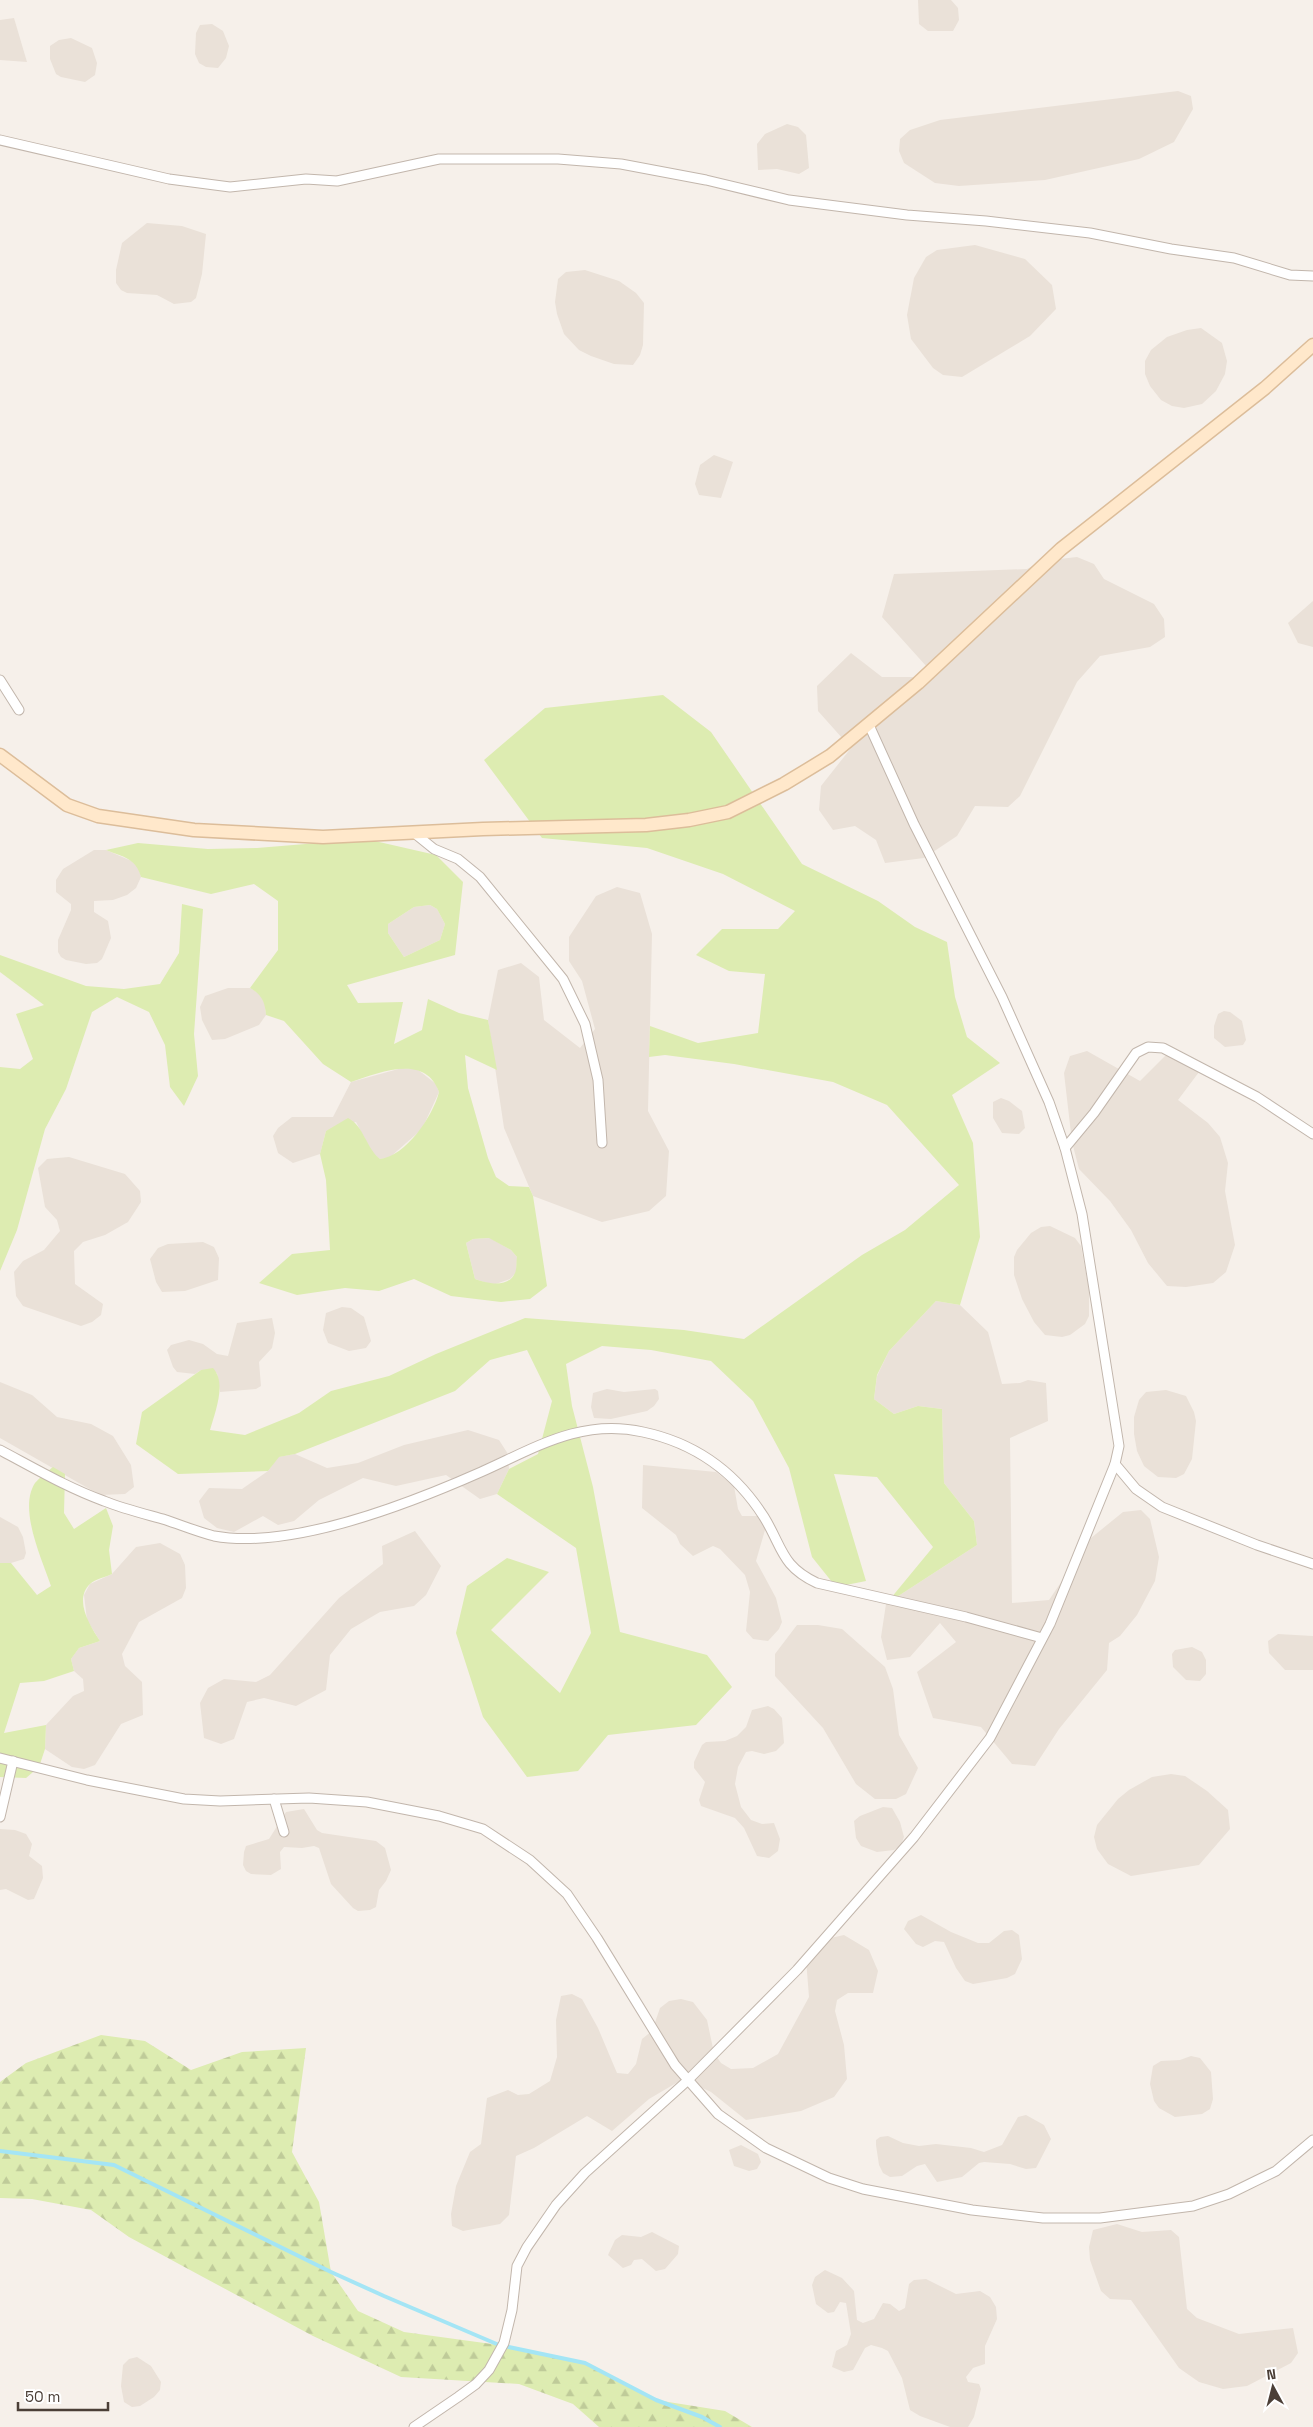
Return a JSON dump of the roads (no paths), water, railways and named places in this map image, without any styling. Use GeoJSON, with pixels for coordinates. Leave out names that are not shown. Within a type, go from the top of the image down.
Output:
{"type":"FeatureCollection","features":[{"type":"Feature","properties":{"kind":"main road"},"geometry":{"type":"LineString","coordinates":[[0,755],[25,776],[66,805],[98,816],[194,830],[313,836],[646,825],[689,820],[728,812],[784,784],[830,756],[869,725],[918,683],[1061,549],[1265,388],[1313,345]]}},
{"type":"Feature","properties":{"kind":"street"},"geometry":{"type":"LineString","coordinates":[[0,140],[169,180],[230,187],[306,179],[337,180],[439,159],[558,159],[620,164],[706,180],[789,200],[867,211],[986,221],[1090,233],[1171,249],[1234,258],[1290,275],[1313,276]]}},
{"type":"Feature","properties":{"kind":"street"},"geometry":{"type":"LineString","coordinates":[[0,680],[19,710]]}},
{"type":"Feature","properties":{"kind":"street"},"geometry":{"type":"LineString","coordinates":[[414,2427],[476,2384],[489,2370],[504,2343],[512,2310],[518,2266],[527,2247],[556,2205],[584,2173],[687,2081],[797,1970],[914,1837],[990,1738],[1042,1638],[1073,1572],[1115,1464],[1119,1446],[1099,1308],[1082,1214],[1065,1148],[1032,1061],[958,908],[914,824],[869,725]]}},
{"type":"Feature","properties":{"kind":"street"},"geometry":{"type":"LineString","coordinates":[[413,832],[434,849],[458,859],[480,877],[563,978],[585,1024],[598,1080],[602,1143]]}},
{"type":"Feature","properties":{"kind":"street"},"geometry":{"type":"LineString","coordinates":[[1065,1148],[1094,1113],[1136,1052],[1148,1047],[1163,1048],[1257,1097],[1313,1134]]}},
{"type":"Feature","properties":{"kind":"street"},"geometry":{"type":"LineString","coordinates":[[0,1450],[45,1475],[104,1501],[215,1536],[254,1537],[294,1534],[376,1513],[449,1486],[558,1438],[586,1429],[604,1428],[642,1431],[670,1440],[705,1455],[731,1475],[764,1517],[788,1563],[800,1575],[817,1583],[966,1617],[1042,1638]]}},
{"type":"Feature","properties":{"kind":"street"},"geometry":{"type":"LineString","coordinates":[[1115,1464],[1136,1489],[1162,1507],[1258,1545],[1313,1564]]}},
{"type":"Feature","properties":{"kind":"street"},"geometry":{"type":"LineString","coordinates":[[0,1758],[88,1780],[184,1799],[220,1801],[309,1798],[367,1802],[439,1816],[483,1829],[530,1860],[567,1894],[597,1938],[675,2065],[687,2081],[718,2114],[766,2148],[829,2178],[862,2189],[972,2210],[1043,2218],[1100,2218],[1193,2206],[1228,2194],[1276,2171],[1313,2140]]}},
{"type":"Feature","properties":{"kind":"street"},"geometry":{"type":"LineString","coordinates":[[0,1817],[13,1760]]}},
{"type":"Feature","properties":{"kind":"street"},"geometry":{"type":"LineString","coordinates":[[274,1799],[284,1832]]}},
{"type":"Feature","properties":{"kind":"waterway"},"geometry":{"type":"LineString","coordinates":[[0,2151],[114,2165],[331,2272],[384,2296],[499,2345],[585,2363],[656,2400],[702,2417],[720,2427]]}}]}
